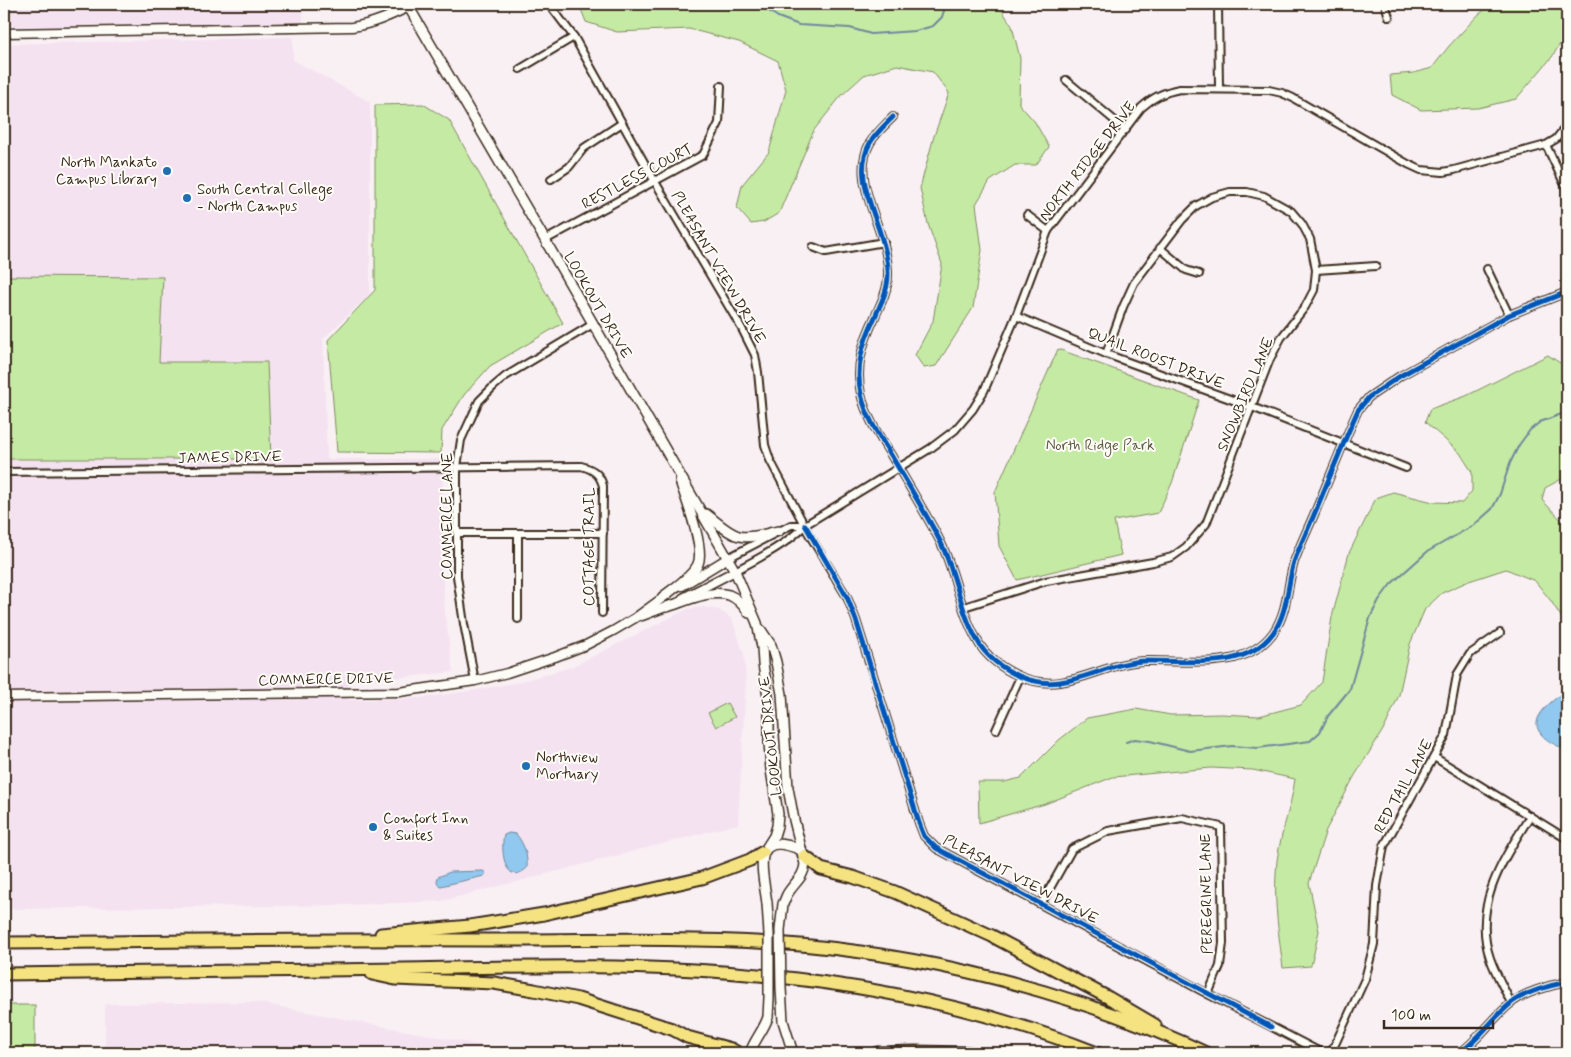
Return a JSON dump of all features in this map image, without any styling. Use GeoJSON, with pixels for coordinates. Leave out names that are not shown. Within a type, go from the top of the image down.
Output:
{"type":"FeatureCollection","features":[{"type":"Feature","properties":{"kind":"highway"},"geometry":{"type":"LineString","coordinates":[[358,940],[388,932],[470,926],[544,914],[702,878],[750,860],[765,850]]}},
{"type":"Feature","properties":{"kind":"highway"},"geometry":{"type":"LineString","coordinates":[[802,853],[821,869],[853,877],[895,892],[992,936],[1109,998],[1188,1045]]}},
{"type":"Feature","properties":{"kind":"highway"},"geometry":{"type":"LineString","coordinates":[[4,943],[683,940],[738,941],[811,946],[902,960],[990,978],[1086,1005],[1136,1023],[1206,1053]]}},
{"type":"Feature","properties":{"kind":"highway"},"geometry":{"type":"LineString","coordinates":[[4,974],[519,967],[692,970],[772,976],[856,987],[920,1000],[1026,1028],[1097,1053]]}},
{"type":"Feature","properties":{"kind":"highway"},"geometry":{"type":"LineString","coordinates":[[348,970],[395,979],[494,983],[578,999],[672,1029],[687,1037],[738,1053]]}},
{"type":"Feature","properties":{"kind":"highway"},"geometry":{"type":"LineString","coordinates":[[877,1053],[968,1053]]}},
{"type":"Feature","properties":{"kind":"main road","name":"LOOKOUT DRIVE"},"geometry":{"type":"LineString","coordinates":[[408,5],[703,512],[735,570],[757,623],[771,645],[782,694],[788,788],[804,871],[788,894],[783,904],[781,917],[781,1004],[793,1053]]}},
{"type":"Feature","properties":{"kind":"main road"},"geometry":{"type":"LineString","coordinates":[[664,596],[692,573],[698,565],[700,556],[697,535],[677,469]]}},
{"type":"Feature","properties":{"kind":"main road"},"geometry":{"type":"LineString","coordinates":[[703,512],[732,533],[740,536],[779,531]]}},
{"type":"Feature","properties":{"kind":"main road"},"geometry":{"type":"LineString","coordinates":[[668,607],[710,594],[730,595],[741,604],[757,623]]}},
{"type":"Feature","properties":{"kind":"main road","name":"LOOKOUT DRIVE"},"geometry":{"type":"LineString","coordinates":[[750,1053],[768,1017],[769,934],[762,870],[765,850],[774,836],[778,814],[771,770],[769,703],[757,623]]}},
{"type":"Feature","properties":{"kind":"main road"},"geometry":{"type":"LineString","coordinates":[[765,850],[777,844],[785,844],[802,853]]}},
{"type":"Feature","properties":{"kind":"street","name":"PLEASANT VIEW DRIVE"},"geometry":{"type":"LineString","coordinates":[[549,4],[574,37],[654,180],[741,326],[755,355],[765,445],[777,475],[804,525],[847,596],[918,823],[924,836],[936,848],[1322,1053]]}},
{"type":"Feature","properties":{"kind":"street"},"geometry":{"type":"LineString","coordinates":[[1218,4],[1219,89]]}},
{"type":"Feature","properties":{"kind":"street"},"geometry":{"type":"LineString","coordinates":[[1385,4],[1389,17]]}},
{"type":"Feature","properties":{"kind":"street"},"geometry":{"type":"LineString","coordinates":[[4,33],[352,27],[377,22],[408,5]]}},
{"type":"Feature","properties":{"kind":"street"},"geometry":{"type":"LineString","coordinates":[[520,69],[574,37]]}},
{"type":"Feature","properties":{"kind":"street"},"geometry":{"type":"LineString","coordinates":[[1066,80],[1126,130]]}},
{"type":"Feature","properties":{"kind":"street","name":"RESTLESS COURT"},"geometry":{"type":"LineString","coordinates":[[545,240],[703,155],[719,123],[721,86]]}},
{"type":"Feature","properties":{"kind":"street","name":"NORTH RIDGE DRIVE"},"geometry":{"type":"LineString","coordinates":[[735,570],[759,558],[789,539],[804,525],[931,448],[955,430],[973,409],[984,391],[1016,316],[1048,231],[1141,108],[1152,99],[1167,92],[1180,89],[1269,90],[1282,93],[1408,164],[1421,170],[1432,172],[1454,170],[1546,145],[1556,139],[1567,124]]}},
{"type":"Feature","properties":{"kind":"street"},"geometry":{"type":"LineString","coordinates":[[893,117],[876,134],[864,158],[863,173],[866,188],[888,260],[887,286],[884,298],[864,340],[860,358],[861,394],[874,428],[941,541],[970,626],[978,642],[988,656],[1020,677],[1048,683],[1062,683],[1142,661],[1219,661],[1236,658],[1251,653],[1264,644],[1275,631],[1283,614],[1294,562],[1358,410],[1369,397],[1400,376],[1510,316],[1567,292]]}},
{"type":"Feature","properties":{"kind":"street"},"geometry":{"type":"LineString","coordinates":[[551,179],[569,167],[584,148],[622,123]]}},
{"type":"Feature","properties":{"kind":"street"},"geometry":{"type":"LineString","coordinates":[[1546,145],[1564,183]]}},
{"type":"Feature","properties":{"kind":"street","name":"SNOWBIRD LANE"},"geometry":{"type":"LineString","coordinates":[[964,607],[1046,581],[1172,557],[1186,547],[1206,524],[1270,359],[1281,338],[1305,308],[1314,290],[1316,270],[1310,240],[1302,224],[1291,211],[1264,196],[1247,192],[1230,192],[1212,197],[1196,206],[1182,220],[1134,283],[1123,306],[1106,354]]}},
{"type":"Feature","properties":{"kind":"street"},"geometry":{"type":"LineString","coordinates":[[1027,215],[1048,231]]}},
{"type":"Feature","properties":{"kind":"street"},"geometry":{"type":"LineString","coordinates":[[813,247],[826,252],[884,242]]}},
{"type":"Feature","properties":{"kind":"street"},"geometry":{"type":"LineString","coordinates":[[1160,248],[1186,270],[1199,274]]}},
{"type":"Feature","properties":{"kind":"street"},"geometry":{"type":"LineString","coordinates":[[1316,270],[1376,266]]}},
{"type":"Feature","properties":{"kind":"street"},"geometry":{"type":"LineString","coordinates":[[1487,269],[1510,316]]}},
{"type":"Feature","properties":{"kind":"street","name":"QUAIL ROOST DRIVE"},"geometry":{"type":"LineString","coordinates":[[1016,316],[1106,354],[1252,407],[1406,468]]}},
{"type":"Feature","properties":{"kind":"street","name":"COMMERCE LANE"},"geometry":{"type":"LineString","coordinates":[[475,682],[457,576],[456,467],[461,440],[480,401],[493,387],[506,376],[593,324]]}},
{"type":"Feature","properties":{"kind":"street","name":"COTTAGE TRAIL"},"geometry":{"type":"LineString","coordinates":[[456,467],[581,466],[589,468],[601,478],[603,486],[602,613]]}},
{"type":"Feature","properties":{"kind":"street","name":"JAMES DRIVE"},"geometry":{"type":"LineString","coordinates":[[4,472],[456,467]]}},
{"type":"Feature","properties":{"kind":"street","name":"NORTH RIDGE DRIVE"},"geometry":{"type":"LineString","coordinates":[[728,558],[792,525],[804,525]]}},
{"type":"Feature","properties":{"kind":"street"},"geometry":{"type":"LineString","coordinates":[[457,533],[603,533]]}},
{"type":"Feature","properties":{"kind":"street"},"geometry":{"type":"LineString","coordinates":[[518,534],[518,619]]}},
{"type":"Feature","properties":{"kind":"street","name":"COMMERCE DRIVE"},"geometry":{"type":"LineString","coordinates":[[4,697],[399,692],[475,682],[555,658],[586,645],[635,618],[664,596],[728,558]]}},
{"type":"Feature","properties":{"kind":"street","name":"COMMERCE DRIVE"},"geometry":{"type":"LineString","coordinates":[[635,618],[668,607],[735,570]]}},
{"type":"Feature","properties":{"kind":"street","name":"RED TAIL LANE"},"geometry":{"type":"LineString","coordinates":[[1332,1053],[1365,979],[1374,944],[1376,886],[1384,846],[1446,735],[1457,675],[1470,654],[1500,633]]}},
{"type":"Feature","properties":{"kind":"street"},"geometry":{"type":"LineString","coordinates":[[996,730],[1020,677]]}},
{"type":"Feature","properties":{"kind":"street"},"geometry":{"type":"LineString","coordinates":[[1434,757],[1567,839]]}},
{"type":"Feature","properties":{"kind":"street"},"geometry":{"type":"LineString","coordinates":[[1511,1003],[1490,958],[1484,922],[1485,909],[1494,880],[1508,851],[1530,816]]}},
{"type":"Feature","properties":{"kind":"street","name":"PEREGRINE LANE"},"geometry":{"type":"LineString","coordinates":[[1041,904],[1072,849],[1108,831],[1182,818],[1221,828],[1223,943],[1220,966],[1208,994]]}},
{"type":"Feature","properties":{"kind":"street"},"geometry":{"type":"LineString","coordinates":[[1460,1053],[1474,1043],[1511,1003],[1551,985],[1567,982]]}},
{"type":"Feature","properties":{"kind":"shaded area"},"geometry":{"type":"Polygon","coordinates":[[[4,4],[303,4],[303,23],[4,27],[4,4]]]}},
{"type":"Feature","properties":{"kind":"shaded area"},"geometry":{"type":"Polygon","coordinates":[[[293,37],[293,60],[370,102],[370,294],[323,339],[327,459],[443,459],[442,562],[445,614],[453,672],[348,681],[348,700],[421,698],[519,682],[571,667],[688,609],[704,607],[719,610],[732,619],[744,654],[746,680],[738,824],[442,901],[349,905],[4,909],[4,44],[293,37]]]}},
{"type":"Feature","properties":{"kind":"shaded area"},"geometry":{"type":"Polygon","coordinates":[[[254,1002],[516,1053],[105,1053],[105,1004],[254,1002]]]}},
{"type":"Feature","properties":{"kind":"green space"},"geometry":{"type":"Polygon","coordinates":[[[579,4],[855,4],[870,7],[903,8],[905,4],[998,4],[1012,26],[1020,58],[1019,104],[1035,122],[1049,147],[1036,165],[1015,165],[990,181],[976,204],[982,250],[973,308],[936,366],[924,368],[915,355],[933,321],[942,264],[928,224],[920,188],[934,136],[949,93],[933,72],[897,65],[864,75],[841,96],[814,130],[779,213],[764,222],[751,224],[737,208],[742,185],[769,152],[786,90],[778,61],[739,42],[689,29],[617,32],[586,22],[579,4]]]}},
{"type":"Feature","properties":{"kind":"green space"},"geometry":{"type":"Polygon","coordinates":[[[1493,4],[1567,4],[1567,43],[1560,44],[1552,57],[1516,99],[1478,108],[1421,110],[1392,95],[1390,75],[1414,73],[1432,68],[1449,46],[1479,14],[1493,4]]]}},
{"type":"Feature","properties":{"kind":"green space"},"geometry":{"type":"Polygon","coordinates":[[[423,104],[449,120],[563,323],[490,366],[464,395],[442,430],[441,453],[337,452],[328,340],[375,290],[375,105],[423,104]]]}},
{"type":"Feature","properties":{"kind":"green space"},"geometry":{"type":"Polygon","coordinates":[[[4,276],[163,277],[159,362],[267,362],[271,459],[4,459],[4,276]]]}},
{"type":"Feature","properties":{"kind":"green space","name":"North Ridge Park"},"geometry":{"type":"Polygon","coordinates":[[[1058,349],[1199,400],[1172,483],[1158,513],[1114,521],[1121,555],[1017,580],[999,546],[995,492],[1058,349]]]}},
{"type":"Feature","properties":{"kind":"green space"},"geometry":{"type":"Polygon","coordinates":[[[1548,355],[1560,363],[1567,361],[1567,476],[1545,488],[1542,500],[1567,526],[1567,626],[1535,581],[1506,569],[1469,581],[1442,593],[1425,609],[1410,644],[1399,695],[1386,725],[1354,777],[1326,830],[1309,883],[1319,931],[1311,966],[1283,968],[1277,921],[1277,861],[1295,779],[1253,770],[1211,768],[1113,777],[1045,804],[979,823],[978,782],[1004,782],[1021,778],[1059,740],[1087,718],[1136,709],[1171,715],[1222,714],[1259,716],[1301,705],[1322,682],[1332,617],[1349,553],[1376,498],[1393,492],[1433,502],[1462,503],[1472,491],[1472,472],[1460,453],[1425,422],[1430,409],[1466,396],[1548,355]]]}},
{"type":"Feature","properties":{"kind":"green space"},"geometry":{"type":"Polygon","coordinates":[[[727,703],[735,717],[716,727],[708,713],[727,703]]]}},
{"type":"Feature","properties":{"kind":"green space"},"geometry":{"type":"Polygon","coordinates":[[[4,1005],[35,1005],[35,1053],[4,1053],[4,1005]]]}},
{"type":"Feature","properties":{"kind":"water"},"geometry":{"type":"Polygon","coordinates":[[[1567,689],[1567,751],[1550,742],[1541,734],[1537,728],[1537,721],[1544,709],[1567,689]]]}},
{"type":"Feature","properties":{"kind":"water"},"geometry":{"type":"Polygon","coordinates":[[[509,833],[516,834],[526,854],[527,868],[520,873],[514,873],[506,865],[503,842],[504,835],[509,833]]]}},
{"type":"Feature","properties":{"kind":"water"},"geometry":{"type":"Polygon","coordinates":[[[483,871],[486,873],[484,876],[441,886],[438,885],[438,877],[450,872],[483,871]]]}},
{"type":"Feature","properties":{"kind":"waterway"},"geometry":{"type":"LineString","coordinates":[[758,4],[778,17],[799,25],[850,28],[871,34],[915,31],[933,26],[942,17],[946,4]]}},
{"type":"Feature","properties":{"kind":"waterway"},"geometry":{"type":"LineString","coordinates":[[1126,742],[1135,739],[1150,741],[1190,751],[1232,746],[1258,748],[1310,741],[1320,732],[1328,716],[1350,689],[1370,618],[1379,600],[1391,584],[1427,552],[1474,525],[1492,509],[1500,494],[1510,463],[1519,445],[1530,430],[1540,422],[1567,412]]}},
{"type":"Feature","properties":{"kind":"cycle path"},"geometry":{"type":"LineString","coordinates":[[893,117],[872,139],[864,159],[864,177],[867,194],[885,249],[888,267],[885,294],[861,354],[859,374],[861,394],[873,426],[945,551],[966,616],[980,646],[990,657],[1007,670],[1036,681],[1052,683],[1068,681],[1114,667],[1146,661],[1197,662],[1231,659],[1247,654],[1261,645],[1273,633],[1282,616],[1296,556],[1358,410],[1369,397],[1400,376],[1509,315],[1567,292]]}},
{"type":"Feature","properties":{"kind":"cycle path"},"geometry":{"type":"LineString","coordinates":[[805,525],[847,597],[856,620],[924,836],[936,848],[1271,1027]]}},
{"type":"Feature","properties":{"kind":"cycle path"},"geometry":{"type":"LineString","coordinates":[[1460,1053],[1515,1000],[1537,990],[1567,982]]}},
{"type":"Feature","properties":{"kind":"place","name":"North Mankato Campus Library"},"geometry":{"type":"Point","coordinates":[167,171]}},
{"type":"Feature","properties":{"kind":"place","name":"South Central College - North Campus"},"geometry":{"type":"Point","coordinates":[187,198]}},
{"type":"Feature","properties":{"kind":"place","name":"Northview Mortuary"},"geometry":{"type":"Point","coordinates":[526,766]}},
{"type":"Feature","properties":{"kind":"place","name":"Comfort Inn & Suites"},"geometry":{"type":"Point","coordinates":[373,827]}}]}
